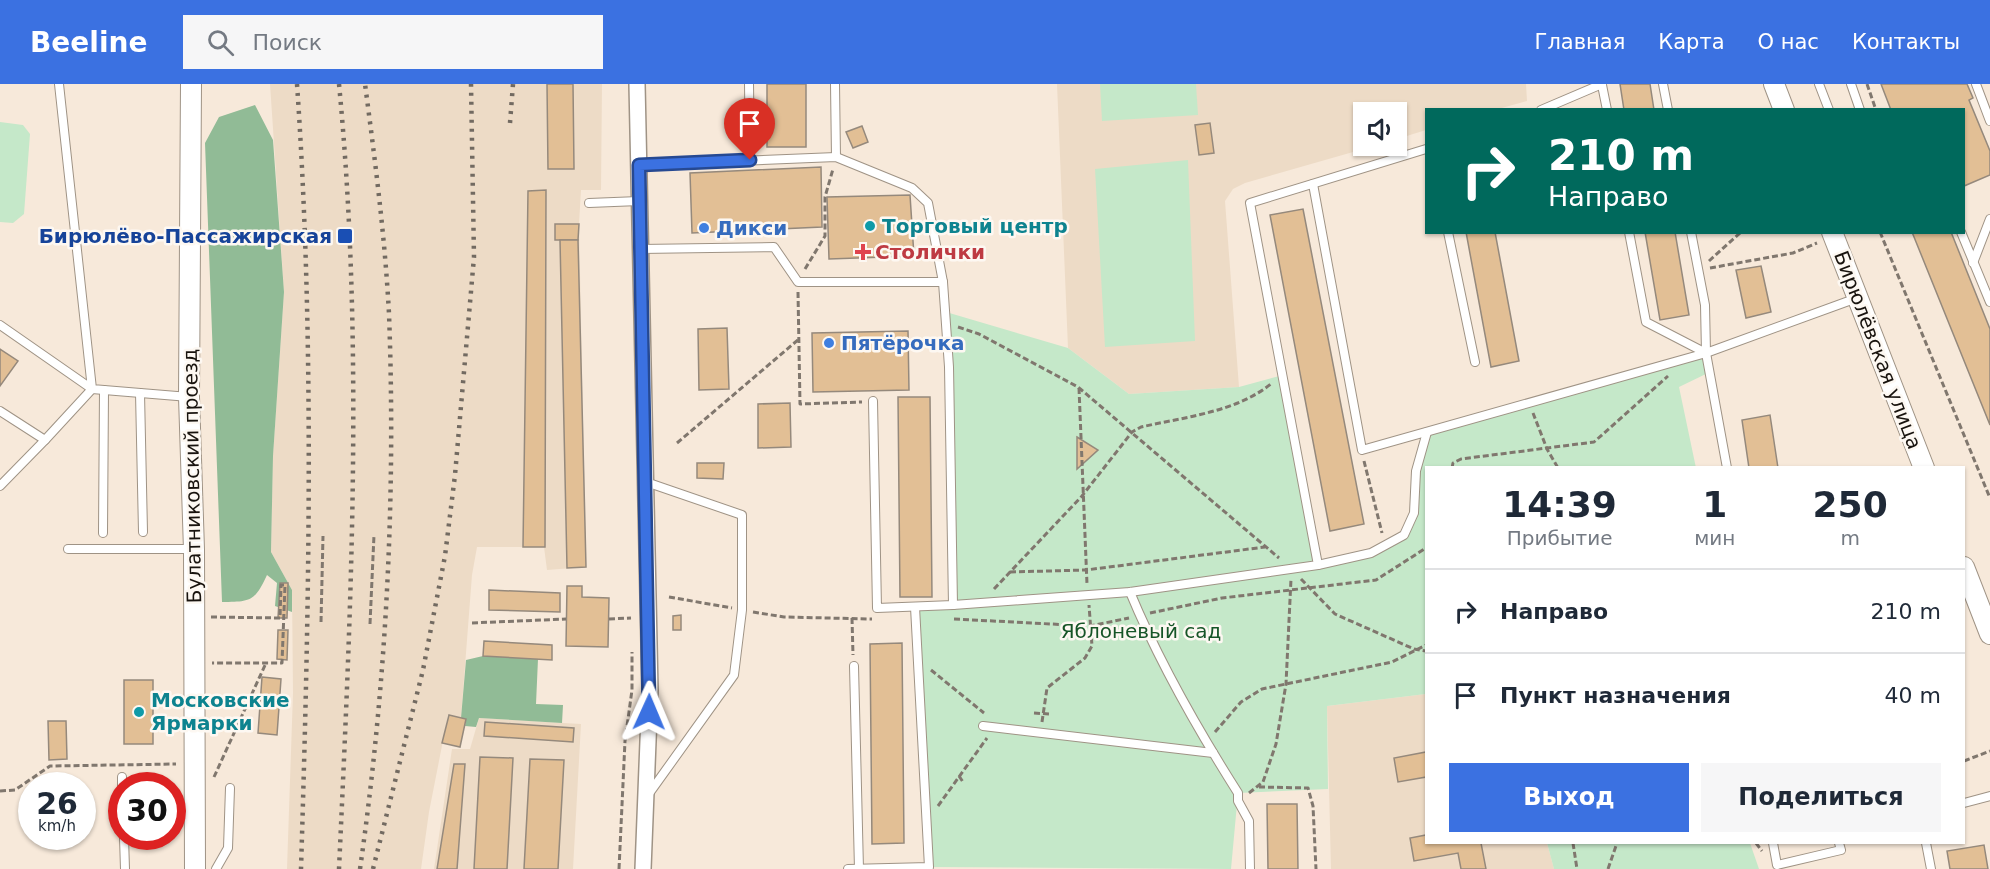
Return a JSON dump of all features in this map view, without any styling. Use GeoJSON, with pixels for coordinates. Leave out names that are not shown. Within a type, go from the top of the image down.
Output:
{"type":"FeatureCollection","features":[{"type":"Feature","properties":{"kind":"street","name":"Булатниковский проезд"},"geometry":{"type":"LineString","coordinates":[[191,84],[189,397],[194,549],[195,869]]}},
{"type":"Feature","properties":{"kind":"street"},"geometry":{"type":"LineString","coordinates":[[637,84],[650,690],[643,869]]}},
{"type":"Feature","properties":{"kind":"street"},"geometry":{"type":"LineString","coordinates":[[1774,84],[1783,108]]}},
{"type":"Feature","properties":{"kind":"street","name":"Бирюлёвская улица"},"geometry":{"type":"LineString","coordinates":[[1832,234],[1923,466]]}},
{"type":"Feature","properties":{"kind":"street"},"geometry":{"type":"LineString","coordinates":[[1965,570],[1990,633]]}},
{"type":"Feature","properties":{"kind":"lane"},"geometry":{"type":"LineString","coordinates":[[0,486],[92,389],[59,84]]}},
{"type":"Feature","properties":{"kind":"lane"},"geometry":{"type":"LineString","coordinates":[[749,84],[750,160]]}},
{"type":"Feature","properties":{"kind":"lane"},"geometry":{"type":"LineString","coordinates":[[835,84],[836,157]]}},
{"type":"Feature","properties":{"kind":"lane"},"geometry":{"type":"LineString","coordinates":[[1546,108],[1602,84],[1606,108]]}},
{"type":"Feature","properties":{"kind":"lane"},"geometry":{"type":"LineString","coordinates":[[1663,84],[1668,108]]}},
{"type":"Feature","properties":{"kind":"lane"},"geometry":{"type":"LineString","coordinates":[[1819,84],[1828,108]]}},
{"type":"Feature","properties":{"kind":"lane"},"geometry":{"type":"LineString","coordinates":[[1851,84],[1859,108]]}},
{"type":"Feature","properties":{"kind":"lane"},"geometry":{"type":"LineString","coordinates":[[1976,84],[1990,121]]}},
{"type":"Feature","properties":{"kind":"lane"},"geometry":{"type":"LineString","coordinates":[[1318,565],[1250,203],[1425,149]]}},
{"type":"Feature","properties":{"kind":"lane"},"geometry":{"type":"LineString","coordinates":[[639,165],[836,157],[912,188],[928,203],[943,282],[947,323],[953,605]]}},
{"type":"Feature","properties":{"kind":"lane"},"geometry":{"type":"LineString","coordinates":[[1313,184],[1362,450],[1706,353],[1857,298]]}},
{"type":"Feature","properties":{"kind":"lane"},"geometry":{"type":"LineString","coordinates":[[589,203],[639,201]]}},
{"type":"Feature","properties":{"kind":"lane"},"geometry":{"type":"LineString","coordinates":[[1973,263],[1990,219]]}},
{"type":"Feature","properties":{"kind":"lane"},"geometry":{"type":"LineString","coordinates":[[1448,234],[1474,362]]}},
{"type":"Feature","properties":{"kind":"lane"},"geometry":{"type":"LineString","coordinates":[[1629,234],[1646,322],[1706,353]]}},
{"type":"Feature","properties":{"kind":"lane"},"geometry":{"type":"LineString","coordinates":[[1691,234],[1705,304],[1706,353],[1727,466]]}},
{"type":"Feature","properties":{"kind":"lane"},"geometry":{"type":"LineString","coordinates":[[1962,234],[1990,302]]}},
{"type":"Feature","properties":{"kind":"lane"},"geometry":{"type":"LineString","coordinates":[[640,249],[774,247],[798,282],[943,282]]}},
{"type":"Feature","properties":{"kind":"lane"},"geometry":{"type":"LineString","coordinates":[[0,325],[92,389],[189,397]]}},
{"type":"Feature","properties":{"kind":"lane"},"geometry":{"type":"LineString","coordinates":[[103,533],[104,390]]}},
{"type":"Feature","properties":{"kind":"lane"},"geometry":{"type":"LineString","coordinates":[[140,393],[143,532]]}},
{"type":"Feature","properties":{"kind":"lane"},"geometry":{"type":"LineString","coordinates":[[873,401],[877,608],[953,605],[1130,592],[1318,565],[1371,553],[1404,535],[1414,513],[1416,471],[1427,432]]}},
{"type":"Feature","properties":{"kind":"lane"},"geometry":{"type":"LineString","coordinates":[[0,411],[45,440]]}},
{"type":"Feature","properties":{"kind":"lane"},"geometry":{"type":"LineString","coordinates":[[646,482],[742,515],[742,610],[734,675],[646,797]]}},
{"type":"Feature","properties":{"kind":"lane"},"geometry":{"type":"LineString","coordinates":[[68,549],[194,549]]}},
{"type":"Feature","properties":{"kind":"lane"},"geometry":{"type":"LineString","coordinates":[[1130,592],[1207,742],[1238,793],[1238,801],[1249,821],[1250,869]]}},
{"type":"Feature","properties":{"kind":"lane"},"geometry":{"type":"LineString","coordinates":[[848,869],[930,867],[915,607]]}},
{"type":"Feature","properties":{"kind":"lane"},"geometry":{"type":"LineString","coordinates":[[854,666],[859,869]]}},
{"type":"Feature","properties":{"kind":"lane"},"geometry":{"type":"LineString","coordinates":[[983,726],[1213,753]]}},
{"type":"Feature","properties":{"kind":"lane"},"geometry":{"type":"LineString","coordinates":[[216,869],[228,848],[230,788]]}},
{"type":"Feature","properties":{"kind":"lane"},"geometry":{"type":"LineString","coordinates":[[1965,800],[1990,796]]}},
{"type":"Feature","properties":{"kind":"lane"},"geometry":{"type":"LineString","coordinates":[[1773,844],[1777,865],[1841,850],[1839,844]]}},
{"type":"Feature","properties":{"kind":"lane"},"geometry":{"type":"LineString","coordinates":[[1926,844],[1931,869]]}},
{"type":"Feature","properties":{"kind":"lane"},"geometry":{"type":"LineString","coordinates":[[124,850],[125,869]]}},
{"type":"Feature","properties":{"kind":"path"},"geometry":{"type":"LineString","coordinates":[[1867,84],[1875,108]]}},
{"type":"Feature","properties":{"kind":"path"},"geometry":{"type":"LineString","coordinates":[[836,157],[825,196],[825,236],[798,282],[800,404],[873,401]]}},
{"type":"Feature","properties":{"kind":"path"},"geometry":{"type":"LineString","coordinates":[[1699,270],[1739,234]]}},
{"type":"Feature","properties":{"kind":"path"},"geometry":{"type":"LineString","coordinates":[[1699,270],[1793,253],[1832,234]]}},
{"type":"Feature","properties":{"kind":"path"},"geometry":{"type":"LineString","coordinates":[[1881,234],[1990,498]]}},
{"type":"Feature","properties":{"kind":"path"},"geometry":{"type":"LineString","coordinates":[[947,323],[979,334],[1079,388],[1291,568],[1335,614],[1414,650],[1425,651]]}},
{"type":"Feature","properties":{"kind":"path"},"geometry":{"type":"LineString","coordinates":[[677,443],[799,339]]}},
{"type":"Feature","properties":{"kind":"path"},"geometry":{"type":"LineString","coordinates":[[1452,466],[1453,463],[1461,459],[1594,442],[1673,372]]}},
{"type":"Feature","properties":{"kind":"path"},"geometry":{"type":"LineString","coordinates":[[983,602],[1082,496],[1132,432],[1141,427],[1210,412],[1258,394],[1283,375]]}},
{"type":"Feature","properties":{"kind":"path"},"geometry":{"type":"LineString","coordinates":[[1041,733],[1047,688],[1085,658],[1092,646],[1082,496],[1079,388]]}},
{"type":"Feature","properties":{"kind":"path"},"geometry":{"type":"LineString","coordinates":[[1529,403],[1547,449],[1557,466]]}},
{"type":"Feature","properties":{"kind":"path"},"geometry":{"type":"LineString","coordinates":[[1362,450],[1375,513],[1387,546]]}},
{"type":"Feature","properties":{"kind":"path"},"geometry":{"type":"LineString","coordinates":[[370,624],[374,535]]}},
{"type":"Feature","properties":{"kind":"path"},"geometry":{"type":"LineString","coordinates":[[321,622],[323,536]]}},
{"type":"Feature","properties":{"kind":"path"},"geometry":{"type":"LineString","coordinates":[[1010,572],[1086,570],[1266,547]]}},
{"type":"Feature","properties":{"kind":"path"},"geometry":{"type":"LineString","coordinates":[[1146,556],[1147,562]]}},
{"type":"Feature","properties":{"kind":"path"},"geometry":{"type":"LineString","coordinates":[[1238,801],[1263,782],[1276,744],[1286,684],[1291,568]]}},
{"type":"Feature","properties":{"kind":"path"},"geometry":{"type":"LineString","coordinates":[[204,617],[280,618],[281,585],[285,585],[282,663],[212,663]]}},
{"type":"Feature","properties":{"kind":"path"},"geometry":{"type":"LineString","coordinates":[[669,597],[784,617],[844,618]]}},
{"type":"Feature","properties":{"kind":"path"},"geometry":{"type":"LineString","coordinates":[[609,620],[631,618]]}},
{"type":"Feature","properties":{"kind":"path"},"geometry":{"type":"LineString","coordinates":[[852,618],[854,666]]}},
{"type":"Feature","properties":{"kind":"path"},"geometry":{"type":"LineString","coordinates":[[472,623],[566,619]]}},
{"type":"Feature","properties":{"kind":"path"},"geometry":{"type":"LineString","coordinates":[[619,869],[625,741],[632,690],[631,642]]}},
{"type":"Feature","properties":{"kind":"path"},"geometry":{"type":"LineString","coordinates":[[1207,742],[1241,702],[1262,689],[1392,662],[1425,645]]}},
{"type":"Feature","properties":{"kind":"path"},"geometry":{"type":"LineString","coordinates":[[919,658],[945,684],[1000,728],[958,776],[927,822]]}},
{"type":"Feature","properties":{"kind":"path"},"geometry":{"type":"LineString","coordinates":[[213,779],[266,663]]}},
{"type":"Feature","properties":{"kind":"path"},"geometry":{"type":"LineString","coordinates":[[1034,712],[1049,714]]}},
{"type":"Feature","properties":{"kind":"path"},"geometry":{"type":"LineString","coordinates":[[1965,761],[1990,751]]}},
{"type":"Feature","properties":{"kind":"path"},"geometry":{"type":"LineString","coordinates":[[0,791],[15,790],[50,766],[100,763],[180,764]]}},
{"type":"Feature","properties":{"kind":"path"},"geometry":{"type":"LineString","coordinates":[[958,776],[963,782]]}},
{"type":"Feature","properties":{"kind":"path"},"geometry":{"type":"LineString","coordinates":[[1257,787],[1308,788],[1313,806],[1316,869]]}},
{"type":"Feature","properties":{"kind":"path"},"geometry":{"type":"LineString","coordinates":[[1573,844],[1577,869]]}},
{"type":"Feature","properties":{"kind":"path"},"geometry":{"type":"LineString","coordinates":[[1608,869],[1617,844]]}},
{"type":"Feature","properties":{"kind":"shaded area"},"geometry":{"type":"Polygon","coordinates":[[[270,84],[602,84],[601,190],[581,190],[579,224],[586,567],[547,570],[544,547],[477,547],[472,575],[461,718],[448,715],[429,812],[421,869],[287,869],[293,693],[292,590],[271,552],[273,456],[284,292],[270,84]]]}},
{"type":"Feature","properties":{"kind":"shaded area"},"geometry":{"type":"Polygon","coordinates":[[[1057,84],[1526,84],[1527,101],[1502,108],[1425,108],[1425,130],[1407,136],[1407,102],[1353,102],[1353,152],[1245,183],[1233,189],[1225,201],[1239,387],[1129,394],[1068,348],[1057,84]]]}},
{"type":"Feature","properties":{"kind":"shaded area"},"geometry":{"type":"Polygon","coordinates":[[[1425,694],[1425,844],[1547,844],[1554,869],[1331,869],[1327,706],[1425,694]]]}},
{"type":"Feature","properties":{"kind":"shaded area"},"geometry":{"type":"Polygon","coordinates":[[[479,718],[581,724],[573,869],[434,869],[452,749],[470,749],[479,718]]]}},
{"type":"Feature","properties":{"kind":"green space"},"geometry":{"type":"Polygon","coordinates":[[[1100,84],[1196,84],[1198,115],[1102,121],[1100,84]]]}},
{"type":"Feature","properties":{"kind":"green space"},"geometry":{"type":"Polygon","coordinates":[[[255,105],[273,140],[284,292],[273,456],[271,552],[292,590],[292,612],[275,606],[277,583],[267,575],[259,590],[251,598],[222,602],[205,143],[219,117],[255,105]]]}},
{"type":"Feature","properties":{"kind":"green space"},"geometry":{"type":"Polygon","coordinates":[[[0,122],[23,125],[30,134],[24,214],[13,223],[0,222],[0,122]]]}},
{"type":"Feature","properties":{"kind":"green space"},"geometry":{"type":"Polygon","coordinates":[[[1188,160],[1195,341],[1105,347],[1095,169],[1188,160]]]}},
{"type":"Feature","properties":{"kind":"green space","name":"Яблоневый сад"},"geometry":{"type":"Polygon","coordinates":[[[946,312],[1068,348],[1129,394],[1239,387],[1283,375],[1318,564],[1371,553],[1404,535],[1414,513],[1416,471],[1427,432],[1706,353],[1710,372],[1679,387],[1696,466],[1425,466],[1425,694],[1327,706],[1328,789],[1238,793],[1231,869],[929,867],[915,607],[953,605],[946,312]]]}},
{"type":"Feature","properties":{"kind":"green space"},"geometry":{"type":"Polygon","coordinates":[[[483,656],[538,659],[536,704],[563,705],[562,723],[479,718],[476,727],[465,726],[466,719],[461,718],[466,660],[483,656]]]}},
{"type":"Feature","properties":{"kind":"green space"},"geometry":{"type":"Polygon","coordinates":[[[1547,844],[1750,844],[1759,869],[1554,869],[1547,844]]]}},
{"type":"Feature","properties":{"kind":"building"},"geometry":{"type":"Polygon","coordinates":[[[547,84],[573,84],[574,169],[548,169],[547,84]]]}},
{"type":"Feature","properties":{"kind":"building"},"geometry":{"type":"Polygon","coordinates":[[[767,84],[806,84],[806,147],[767,147],[767,84]]]}},
{"type":"Feature","properties":{"kind":"building"},"geometry":{"type":"Polygon","coordinates":[[[1620,84],[1650,84],[1654,108],[1624,108],[1620,84]]]}},
{"type":"Feature","properties":{"kind":"building"},"geometry":{"type":"Polygon","coordinates":[[[1881,84],[1967,84],[1973,98],[1969,100],[1990,151],[1990,175],[1965,186],[1965,108],[1890,108],[1881,84]]]}},
{"type":"Feature","properties":{"kind":"building"},"geometry":{"type":"Polygon","coordinates":[[[1210,123],[1214,153],[1199,155],[1195,125],[1210,123]]]}},
{"type":"Feature","properties":{"kind":"building"},"geometry":{"type":"Polygon","coordinates":[[[862,126],[868,142],[853,148],[846,132],[862,126]]]}},
{"type":"Feature","properties":{"kind":"building"},"geometry":{"type":"Polygon","coordinates":[[[821,167],[822,227],[692,233],[690,173],[821,167]]]}},
{"type":"Feature","properties":{"kind":"building"},"geometry":{"type":"Polygon","coordinates":[[[546,190],[545,547],[523,547],[528,191],[546,190]]]}},
{"type":"Feature","properties":{"kind":"building","name":"Торговый центр"},"geometry":{"type":"Polygon","coordinates":[[[910,195],[914,256],[829,259],[827,197],[910,195]]]}},
{"type":"Feature","properties":{"kind":"building"},"geometry":{"type":"Polygon","coordinates":[[[1303,209],[1364,524],[1330,531],[1270,215],[1303,209]]]}},
{"type":"Feature","properties":{"kind":"building"},"geometry":{"type":"Polygon","coordinates":[[[555,224],[579,224],[578,240],[555,240],[555,224]]]}},
{"type":"Feature","properties":{"kind":"building"},"geometry":{"type":"Polygon","coordinates":[[[1466,234],[1495,234],[1519,361],[1491,367],[1466,234]]]}},
{"type":"Feature","properties":{"kind":"building"},"geometry":{"type":"Polygon","coordinates":[[[1645,234],[1675,234],[1689,315],[1660,320],[1645,234]]]}},
{"type":"Feature","properties":{"kind":"building"},"geometry":{"type":"Polygon","coordinates":[[[1913,234],[1952,234],[1990,329],[1990,425],[1913,234]]]}},
{"type":"Feature","properties":{"kind":"building"},"geometry":{"type":"Polygon","coordinates":[[[560,240],[578,240],[586,567],[567,568],[560,240]]]}},
{"type":"Feature","properties":{"kind":"building"},"geometry":{"type":"Polygon","coordinates":[[[1761,266],[1771,312],[1746,318],[1736,270],[1761,266]]]}},
{"type":"Feature","properties":{"kind":"building"},"geometry":{"type":"Polygon","coordinates":[[[727,328],[729,389],[699,390],[698,329],[727,328]]]}},
{"type":"Feature","properties":{"kind":"building"},"geometry":{"type":"Polygon","coordinates":[[[908,331],[909,390],[813,392],[812,333],[908,331]]]}},
{"type":"Feature","properties":{"kind":"building"},"geometry":{"type":"Polygon","coordinates":[[[0,349],[18,361],[0,386],[0,349]]]}},
{"type":"Feature","properties":{"kind":"building"},"geometry":{"type":"Polygon","coordinates":[[[898,397],[930,397],[932,597],[900,597],[898,397]]]}},
{"type":"Feature","properties":{"kind":"building"},"geometry":{"type":"Polygon","coordinates":[[[790,403],[791,447],[758,448],[758,404],[790,403]]]}},
{"type":"Feature","properties":{"kind":"building"},"geometry":{"type":"Polygon","coordinates":[[[1770,415],[1778,466],[1749,466],[1742,420],[1770,415]]]}},
{"type":"Feature","properties":{"kind":"building"},"geometry":{"type":"Polygon","coordinates":[[[1077,437],[1098,450],[1077,469],[1077,437]]]}},
{"type":"Feature","properties":{"kind":"building"},"geometry":{"type":"Polygon","coordinates":[[[697,463],[724,463],[723,479],[697,478],[697,463]]]}},
{"type":"Feature","properties":{"kind":"building"},"geometry":{"type":"Polygon","coordinates":[[[280,583],[288,583],[287,618],[278,618],[280,583]]]}},
{"type":"Feature","properties":{"kind":"building"},"geometry":{"type":"Polygon","coordinates":[[[567,586],[582,586],[582,597],[609,598],[608,647],[566,646],[567,586]]]}},
{"type":"Feature","properties":{"kind":"building"},"geometry":{"type":"Polygon","coordinates":[[[489,590],[560,593],[560,612],[489,610],[489,590]]]}},
{"type":"Feature","properties":{"kind":"building"},"geometry":{"type":"Polygon","coordinates":[[[681,615],[681,630],[673,630],[673,616],[681,615]]]}},
{"type":"Feature","properties":{"kind":"building"},"geometry":{"type":"Polygon","coordinates":[[[278,630],[288,630],[287,660],[277,659],[278,630]]]}},
{"type":"Feature","properties":{"kind":"building"},"geometry":{"type":"Polygon","coordinates":[[[484,641],[552,645],[552,660],[483,656],[484,641]]]}},
{"type":"Feature","properties":{"kind":"building"},"geometry":{"type":"Polygon","coordinates":[[[902,643],[904,843],[872,844],[870,644],[902,643]]]}},
{"type":"Feature","properties":{"kind":"building"},"geometry":{"type":"Polygon","coordinates":[[[262,677],[281,679],[277,735],[258,733],[262,677]]]}},
{"type":"Feature","properties":{"kind":"building","name":"Московские Ярмарки"},"geometry":{"type":"Polygon","coordinates":[[[124,680],[153,680],[153,744],[124,744],[124,680]]]}},
{"type":"Feature","properties":{"kind":"building"},"geometry":{"type":"Polygon","coordinates":[[[449,715],[466,719],[460,747],[442,743],[449,715]]]}},
{"type":"Feature","properties":{"kind":"building"},"geometry":{"type":"Polygon","coordinates":[[[48,721],[66,721],[67,759],[49,760],[48,721]]]}},
{"type":"Feature","properties":{"kind":"building"},"geometry":{"type":"Polygon","coordinates":[[[485,722],[574,728],[573,742],[484,736],[485,722]]]}},
{"type":"Feature","properties":{"kind":"building"},"geometry":{"type":"Polygon","coordinates":[[[1425,752],[1425,777],[1398,782],[1394,758],[1425,752]]]}},
{"type":"Feature","properties":{"kind":"building"},"geometry":{"type":"Polygon","coordinates":[[[480,757],[513,758],[507,869],[474,869],[480,757]]]}},
{"type":"Feature","properties":{"kind":"building"},"geometry":{"type":"Polygon","coordinates":[[[530,759],[564,760],[558,869],[524,869],[530,759]]]}},
{"type":"Feature","properties":{"kind":"building"},"geometry":{"type":"Polygon","coordinates":[[[454,764],[465,764],[457,869],[437,869],[454,764]]]}},
{"type":"Feature","properties":{"kind":"building"},"geometry":{"type":"Polygon","coordinates":[[[1267,804],[1297,804],[1298,869],[1268,869],[1267,804]]]}},
{"type":"Feature","properties":{"kind":"building"},"geometry":{"type":"Polygon","coordinates":[[[1425,835],[1425,844],[1481,844],[1486,869],[1461,869],[1458,853],[1414,861],[1410,838],[1425,835]]]}},
{"type":"Feature","properties":{"kind":"building"},"geometry":{"type":"Polygon","coordinates":[[[1984,845],[1988,869],[1950,869],[1947,851],[1984,845]]]}},
{"type":"Feature","properties":{"kind":"railway"},"geometry":{"type":"LineString","coordinates":[[297,84],[303,182],[309,476],[301,869]]}},
{"type":"Feature","properties":{"kind":"railway"},"geometry":{"type":"LineString","coordinates":[[339,84],[347,182],[353,378],[351,574],[339,869]]}},
{"type":"Feature","properties":{"kind":"railway"},"geometry":{"type":"LineString","coordinates":[[360,869],[382,662],[390,523],[391,453],[387,285],[365,84]]}},
{"type":"Feature","properties":{"kind":"railway"},"geometry":{"type":"LineString","coordinates":[[373,869],[423,670],[445,556],[455,475],[474,257],[471,84]]}},
{"type":"Feature","properties":{"kind":"railway"},"geometry":{"type":"LineString","coordinates":[[510,123],[513,84]]}},
{"type":"Feature","properties":{"kind":"place","name":"Торговый центр"},"geometry":{"type":"Point","coordinates":[870,226]}},
{"type":"Feature","properties":{"kind":"place","name":"Дикси"},"geometry":{"type":"Point","coordinates":[704,228]}},
{"type":"Feature","properties":{"kind":"place","name":"Бирюлёво-Пассажирская"},"geometry":{"type":"Point","coordinates":[345,236]}},
{"type":"Feature","properties":{"kind":"place","name":"Столички"},"geometry":{"type":"Point","coordinates":[863,252]}},
{"type":"Feature","properties":{"kind":"place","name":"Пятёрочка"},"geometry":{"type":"Point","coordinates":[829,343]}},
{"type":"Feature","properties":{"kind":"place","name":"Московские Ярмарки"},"geometry":{"type":"Point","coordinates":[139,712]}},
{"type":"Feature","properties":{"kind":"route"},"geometry":{"type":"LineString","coordinates":[[649,712],[647,504],[639,165],[750,160]]}}]}
